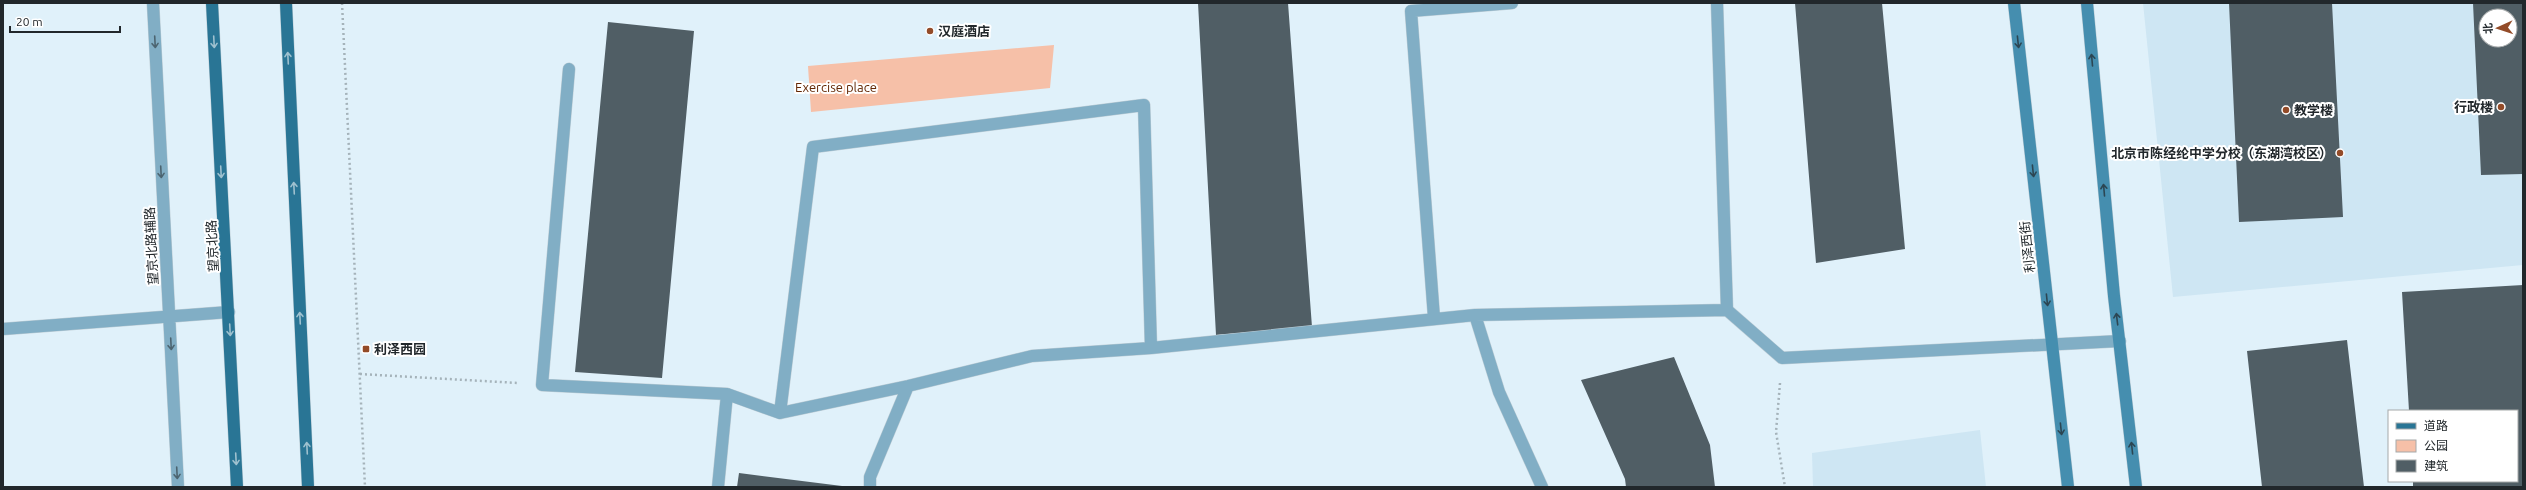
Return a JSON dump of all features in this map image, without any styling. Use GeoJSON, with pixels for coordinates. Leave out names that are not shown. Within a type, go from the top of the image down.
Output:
{"type":"FeatureCollection","features":[{"type":"Feature","properties":{"kind":"main road","name":"望京北路"},"geometry":{"type":"LineString","coordinates":[[212,3],[237,487]]}},
{"type":"Feature","properties":{"kind":"main road"},"geometry":{"type":"LineString","coordinates":[[286,3],[308,487]]}},
{"type":"Feature","properties":{"kind":"street","name":"望京北路辅路"},"geometry":{"type":"LineString","coordinates":[[152,3],[178,487]]}},
{"type":"Feature","properties":{"kind":"street"},"geometry":{"type":"LineString","coordinates":[[1434,318],[1411,11],[1512,3]]}},
{"type":"Feature","properties":{"kind":"street"},"geometry":{"type":"LineString","coordinates":[[1717,3],[1727,310]]}},
{"type":"Feature","properties":{"kind":"street","name":"利泽西街"},"geometry":{"type":"LineString","coordinates":[[2014,3],[2068,487]]}},
{"type":"Feature","properties":{"kind":"street"},"geometry":{"type":"LineString","coordinates":[[2087,3],[2120,341],[2136,487]]}},
{"type":"Feature","properties":{"kind":"street"},"geometry":{"type":"LineString","coordinates":[[569,69],[542,385],[726,394],[780,413],[908,386],[1032,356],[1151,348],[1475,315],[1727,310],[1782,358],[2120,341]]}},
{"type":"Feature","properties":{"kind":"street"},"geometry":{"type":"LineString","coordinates":[[780,413],[814,147],[1144,105],[1151,348]]}},
{"type":"Feature","properties":{"kind":"street"},"geometry":{"type":"LineString","coordinates":[[3,329],[229,312]]}},
{"type":"Feature","properties":{"kind":"street"},"geometry":{"type":"LineString","coordinates":[[1475,315],[1499,392],[1542,487]]}},
{"type":"Feature","properties":{"kind":"street"},"geometry":{"type":"LineString","coordinates":[[870,487],[870,477],[908,386]]}},
{"type":"Feature","properties":{"kind":"street"},"geometry":{"type":"LineString","coordinates":[[718,487],[726,394]]}},
{"type":"Feature","properties":{"kind":"path"},"geometry":{"type":"LineString","coordinates":[[342,3],[365,487]]}},
{"type":"Feature","properties":{"kind":"path"},"geometry":{"type":"LineString","coordinates":[[1782,358],[1776,432],[1785,487]]}},
{"type":"Feature","properties":{"kind":"path"},"geometry":{"type":"LineString","coordinates":[[360,374],[542,385]]}},
{"type":"Feature","properties":{"kind":"shaded area","name":"北京市陈经纶中学分校（东湖湾校区）"},"geometry":{"type":"Polygon","coordinates":[[[2143,3],[2523,3],[2523,265],[2173,297],[2143,3]]]}},
{"type":"Feature","properties":{"kind":"shaded area"},"geometry":{"type":"Polygon","coordinates":[[[1980,430],[1986,487],[1813,487],[1812,453],[1980,430]]]}},
{"type":"Feature","properties":{"kind":"green space","name":"Exercise place"},"geometry":{"type":"Polygon","coordinates":[[[1054,45],[1050,88],[811,112],[808,66],[1054,45]]]}},
{"type":"Feature","properties":{"kind":"building"},"geometry":{"type":"Polygon","coordinates":[[[1198,3],[1288,3],[1312,327],[1216,335],[1198,3]]]}},
{"type":"Feature","properties":{"kind":"building"},"geometry":{"type":"Polygon","coordinates":[[[1795,3],[1882,3],[1905,249],[1816,263],[1795,3]]]}},
{"type":"Feature","properties":{"kind":"building","name":"教学楼"},"geometry":{"type":"Polygon","coordinates":[[[2229,3],[2332,3],[2343,217],[2239,222],[2229,3]]]}},
{"type":"Feature","properties":{"kind":"building","name":"行政楼"},"geometry":{"type":"Polygon","coordinates":[[[2473,3],[2523,3],[2523,174],[2481,175],[2473,3]]]}},
{"type":"Feature","properties":{"kind":"building"},"geometry":{"type":"Polygon","coordinates":[[[608,22],[694,31],[662,378],[575,372],[608,22]]]}},
{"type":"Feature","properties":{"kind":"building"},"geometry":{"type":"Polygon","coordinates":[[[2523,285],[2523,487],[2413,487],[2413,482],[2518,482],[2518,410],[2409,410],[2402,292],[2523,285]]]}},
{"type":"Feature","properties":{"kind":"building"},"geometry":{"type":"Polygon","coordinates":[[[2347,340],[2364,487],[2262,487],[2247,351],[2347,340]]]}},
{"type":"Feature","properties":{"kind":"building"},"geometry":{"type":"Polygon","coordinates":[[[1674,357],[1710,445],[1715,487],[1626,487],[1625,479],[1581,380],[1674,357]]]}},
{"type":"Feature","properties":{"kind":"building"},"geometry":{"type":"Polygon","coordinates":[[[739,473],[842,486],[842,487],[737,487],[739,473]]]}},
{"type":"Feature","properties":{"kind":"place","name":"汉庭酒店"},"geometry":{"type":"Point","coordinates":[930,31]}},
{"type":"Feature","properties":{"kind":"place","name":"行政楼"},"geometry":{"type":"Point","coordinates":[2501,107]}},
{"type":"Feature","properties":{"kind":"place","name":"教学楼"},"geometry":{"type":"Point","coordinates":[2286,110]}},
{"type":"Feature","properties":{"kind":"place","name":"北京市陈经纶中学分校（东湖湾校区）"},"geometry":{"type":"Point","coordinates":[2340,153]}},
{"type":"Feature","properties":{"kind":"place","name":"利泽西园"},"geometry":{"type":"Point","coordinates":[366,349]}}]}
